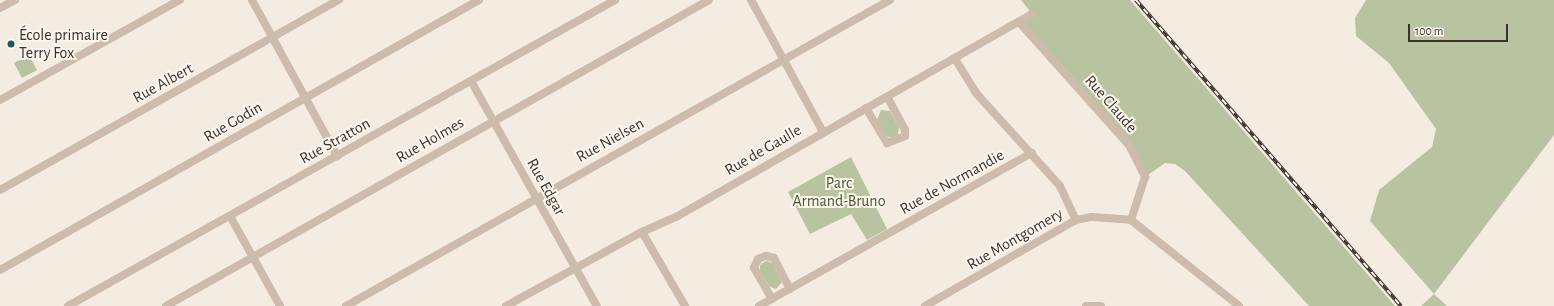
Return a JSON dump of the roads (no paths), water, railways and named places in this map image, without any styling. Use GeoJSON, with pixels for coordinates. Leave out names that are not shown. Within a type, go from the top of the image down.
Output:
{"type":"FeatureCollection","features":[{"type":"Feature","properties":{"kind":"street"},"geometry":{"type":"LineString","coordinates":[[0,8],[15,0]]}},
{"type":"Feature","properties":{"kind":"street"},"geometry":{"type":"LineString","coordinates":[[0,100],[180,0]]}},
{"type":"Feature","properties":{"kind":"street"},"geometry":{"type":"LineString","coordinates":[[252,0],[337,156]]}},
{"type":"Feature","properties":{"kind":"street","name":"Rue Albert"},"geometry":{"type":"LineString","coordinates":[[0,190],[339,0]]}},
{"type":"Feature","properties":{"kind":"street","name":"Rue Godin"},"geometry":{"type":"LineString","coordinates":[[0,270],[479,0]]}},
{"type":"Feature","properties":{"kind":"street","name":"Rue Stratton"},"geometry":{"type":"LineString","coordinates":[[68,306],[615,0]]}},
{"type":"Feature","properties":{"kind":"street","name":"Rue Holmes"},"geometry":{"type":"LineString","coordinates":[[166,306],[493,120],[709,0]]}},
{"type":"Feature","properties":{"kind":"street"},"geometry":{"type":"LineString","coordinates":[[751,0],[823,132]]}},
{"type":"Feature","properties":{"kind":"street","name":"Rue Nielsen"},"geometry":{"type":"LineString","coordinates":[[346,306],[537,197],[890,0]]}},
{"type":"Feature","properties":{"kind":"street","name":"Rue de Gaulle"},"geometry":{"type":"LineString","coordinates":[[506,306],[575,267],[642,232],[676,217],[1032,14]]}},
{"type":"Feature","properties":{"kind":"street","name":"Rue Claude"},"geometry":{"type":"LineString","coordinates":[[1019,22],[1129,145],[1145,176],[1130,220]]}},
{"type":"Feature","properties":{"kind":"street"},"geometry":{"type":"LineString","coordinates":[[955,59],[976,93],[1032,153],[1060,186],[1076,220]]}},
{"type":"Feature","properties":{"kind":"street","name":"Rue Edgar"},"geometry":{"type":"LineString","coordinates":[[471,81],[598,306]]}},
{"type":"Feature","properties":{"kind":"street"},"geometry":{"type":"LineString","coordinates":[[866,108],[888,143],[905,136],[905,130],[887,96]]}},
{"type":"Feature","properties":{"kind":"street","name":"Rue de Normandie"},"geometry":{"type":"LineString","coordinates":[[759,306],[1032,153]]}},
{"type":"Feature","properties":{"kind":"street"},"geometry":{"type":"LineString","coordinates":[[230,216],[280,306]]}},
{"type":"Feature","properties":{"kind":"street","name":"Rue Montgomery"},"geometry":{"type":"LineString","coordinates":[[925,306],[1076,220],[1092,217],[1130,220]]}},
{"type":"Feature","properties":{"kind":"street"},"geometry":{"type":"LineString","coordinates":[[1130,220],[1237,306]]}},
{"type":"Feature","properties":{"kind":"street"},"geometry":{"type":"LineString","coordinates":[[642,232],[685,306]]}},
{"type":"Feature","properties":{"kind":"street"},"geometry":{"type":"LineString","coordinates":[[772,299],[754,268],[758,259],[766,256],[774,258],[790,289]]}},
{"type":"Feature","properties":{"kind":"street"},"geometry":{"type":"LineString","coordinates":[[1086,306],[1101,306]]}},
{"type":"Feature","properties":{"kind":"railway"},"geometry":{"type":"LineString","coordinates":[[1136,0],[1401,306]]}},
{"type":"Feature","properties":{"kind":"place","name":"École primaire Terry Fox"},"geometry":{"type":"Point","coordinates":[11,44]}},
{"type":"Feature","properties":{"kind":"park label","name":"Parc Armand-Bruno"},"geometry":{"type":"Point","coordinates":[839,192]}}]}
